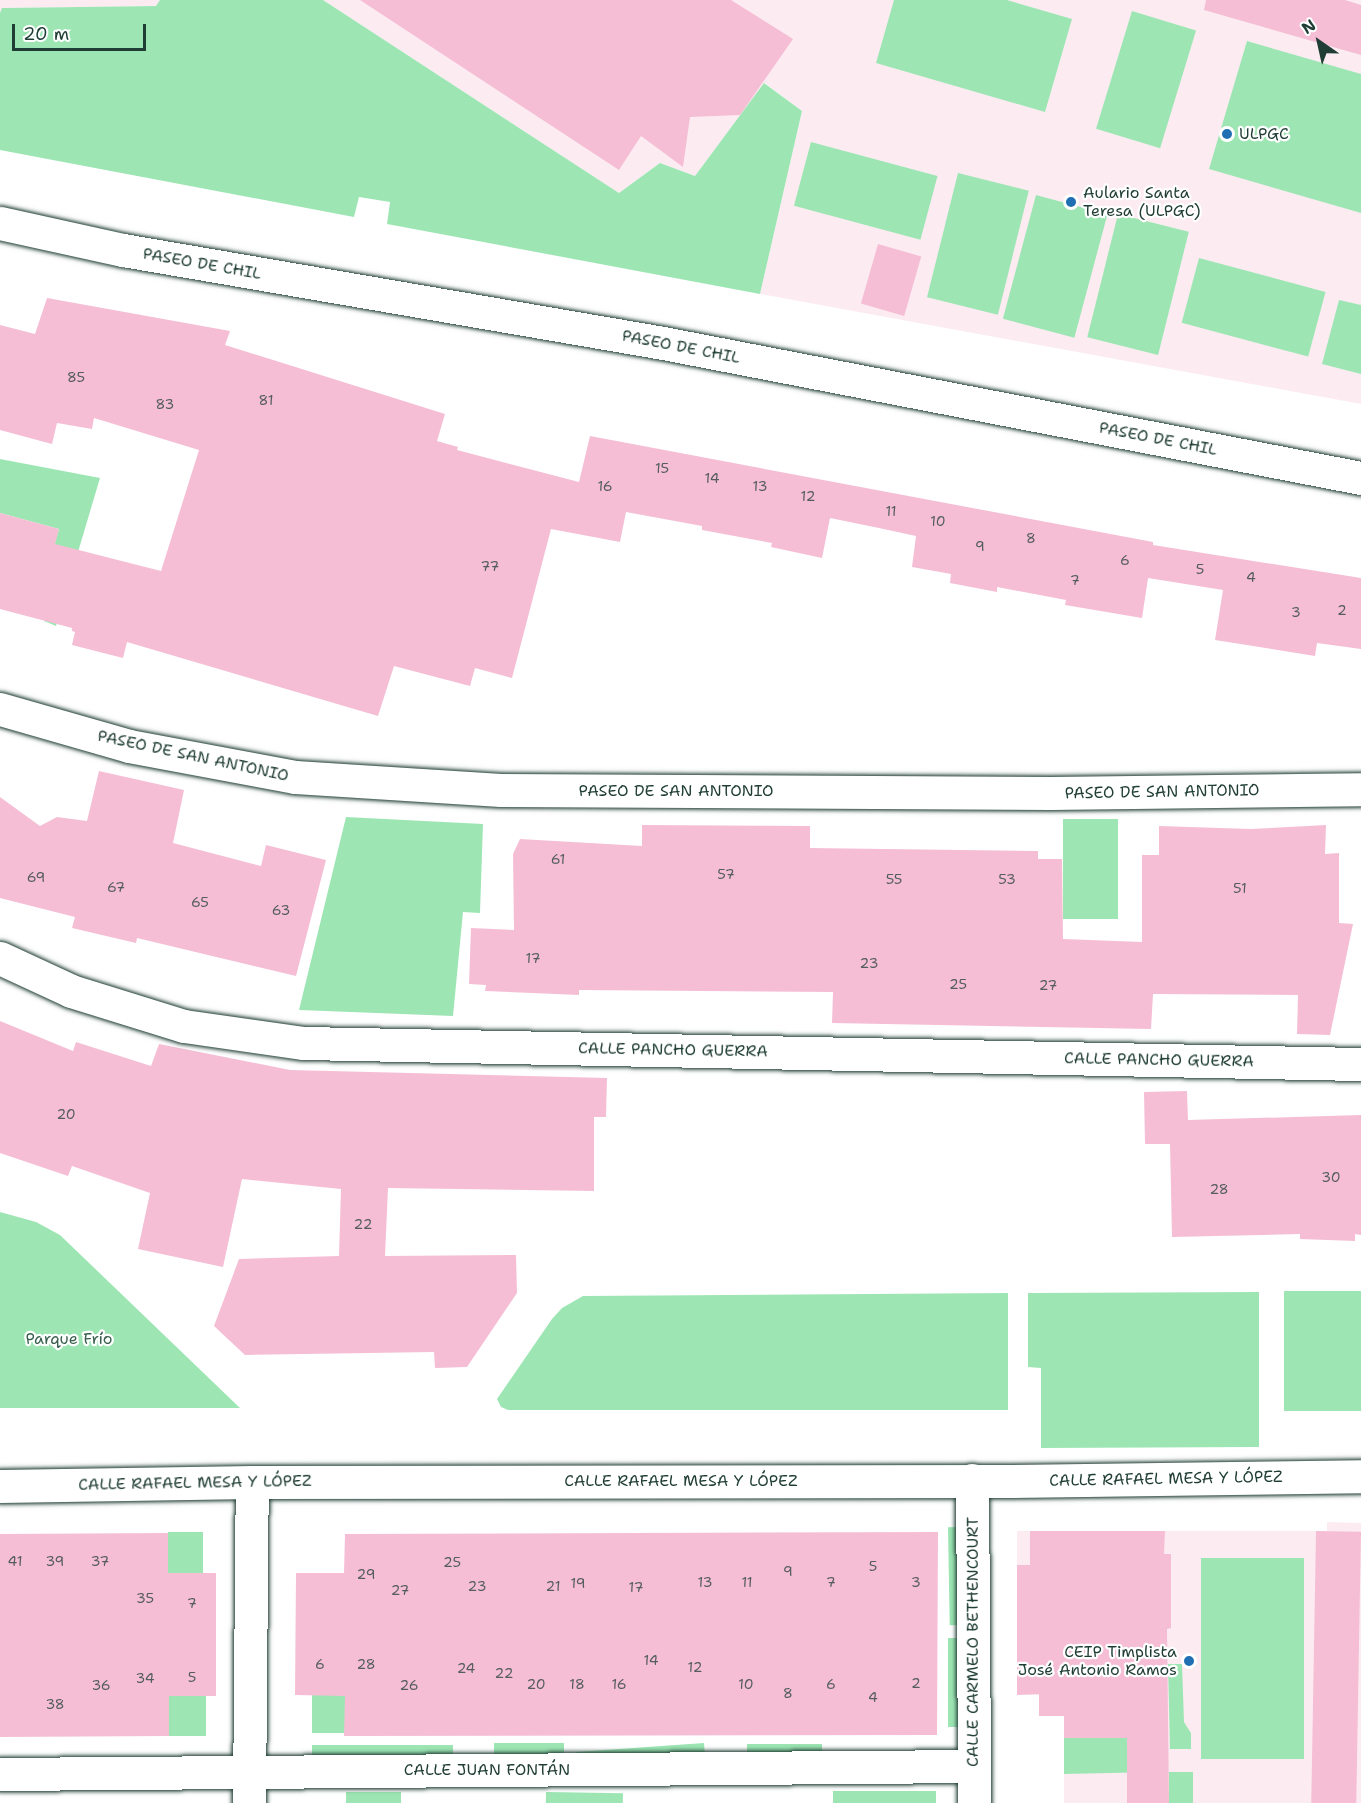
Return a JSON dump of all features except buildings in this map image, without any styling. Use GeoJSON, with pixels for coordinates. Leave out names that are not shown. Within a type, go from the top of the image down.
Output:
{"type":"FeatureCollection","features":[{"type":"Feature","properties":{"kind":"street","name":"PASEO DE CHIL"},"geometry":{"type":"LineString","coordinates":[[0,224],[123,250],[663,343],[1361,478]]}},
{"type":"Feature","properties":{"kind":"street","name":"PASEO DE SAN ANTONIO"},"geometry":{"type":"LineString","coordinates":[[0,708],[129,746],[295,777],[501,790],[1050,794],[1361,789]]}},
{"type":"Feature","properties":{"kind":"street","name":"CALLE PANCHO GUERRA"},"geometry":{"type":"LineString","coordinates":[[0,958],[71,991],[184,1026],[304,1043],[1361,1064]]}},
{"type":"Feature","properties":{"kind":"street","name":"CALLE RAFAEL MESA Y LÓPEZ"},"geometry":{"type":"LineString","coordinates":[[0,1486],[252,1482],[972,1480],[1361,1476]]}},
{"type":"Feature","properties":{"kind":"street","name":"CALLE CARMELO BETHENCOURT"},"geometry":{"type":"LineString","coordinates":[[972,1480],[974,1803]]}},
{"type":"Feature","properties":{"kind":"street"},"geometry":{"type":"LineString","coordinates":[[249,1787],[252,1482]]}},
{"type":"Feature","properties":{"kind":"street","name":"CALLE JUAN FONTÁN"},"geometry":{"type":"LineString","coordinates":[[0,1774],[249,1787],[974,1766]]}},
{"type":"Feature","properties":{"kind":"shaded area"},"geometry":{"type":"Polygon","coordinates":[[[0,0],[160,0],[157,6],[3,8],[0,13],[0,0]]]}},
{"type":"Feature","properties":{"kind":"shaded area","name":"Aulario Santa Teresa (ULPGC)"},"geometry":{"type":"Polygon","coordinates":[[[323,0],[1361,0],[1361,404],[760,294],[802,111],[765,83],[695,176],[660,163],[619,193],[323,0]]]}},
{"type":"Feature","properties":{"kind":"shaded area","name":"CEIP Timplista José Antonio Ramos"},"geometry":{"type":"Polygon","coordinates":[[[1327,1522],[1361,1523],[1361,1803],[1064,1803],[1064,1716],[1039,1716],[1039,1695],[1017,1695],[1017,1531],[1327,1531],[1327,1522]]]}},
{"type":"Feature","properties":{"kind":"green space"},"geometry":{"type":"Polygon","coordinates":[[[160,0],[323,0],[619,193],[660,163],[695,176],[764,83],[802,111],[760,294],[387,224],[390,202],[359,197],[354,217],[0,150],[0,13],[2,8],[156,6],[160,0]]]}},
{"type":"Feature","properties":{"kind":"green space"},"geometry":{"type":"Polygon","coordinates":[[[894,0],[1007,0],[1072,19],[1045,112],[876,63],[894,0]]]}},
{"type":"Feature","properties":{"kind":"green space"},"geometry":{"type":"Polygon","coordinates":[[[1132,11],[1196,31],[1160,148],[1096,129],[1132,11]]]}},
{"type":"Feature","properties":{"kind":"green space"},"geometry":{"type":"Polygon","coordinates":[[[1247,41],[1361,74],[1361,213],[1209,169],[1247,41]]]}},
{"type":"Feature","properties":{"kind":"green space"},"geometry":{"type":"Polygon","coordinates":[[[811,142],[938,176],[920,240],[794,206],[811,142]]]}},
{"type":"Feature","properties":{"kind":"green space"},"geometry":{"type":"Polygon","coordinates":[[[958,173],[1029,191],[998,315],[927,297],[958,173]]]}},
{"type":"Feature","properties":{"kind":"green space"},"geometry":{"type":"Polygon","coordinates":[[[1036,195],[1107,214],[1074,338],[1003,319],[1036,195]]]}},
{"type":"Feature","properties":{"kind":"green space"},"geometry":{"type":"Polygon","coordinates":[[[1118,214],[1189,232],[1158,355],[1087,337],[1118,214]]]}},
{"type":"Feature","properties":{"kind":"green space"},"geometry":{"type":"Polygon","coordinates":[[[1199,258],[1326,292],[1308,357],[1182,323],[1199,258]]]}},
{"type":"Feature","properties":{"kind":"green space"},"geometry":{"type":"Polygon","coordinates":[[[1339,300],[1361,305],[1361,374],[1322,364],[1339,300]]]}},
{"type":"Feature","properties":{"kind":"green space"},"geometry":{"type":"Polygon","coordinates":[[[0,459],[100,478],[56,626],[44,621],[60,563],[50,559],[59,529],[0,513],[0,459]]]}},
{"type":"Feature","properties":{"kind":"green space"},"geometry":{"type":"Polygon","coordinates":[[[346,817],[483,824],[480,913],[463,912],[453,1016],[299,1010],[346,817]]]}},
{"type":"Feature","properties":{"kind":"green space"},"geometry":{"type":"Polygon","coordinates":[[[1063,819],[1118,819],[1118,919],[1063,919],[1063,819]]]}},
{"type":"Feature","properties":{"kind":"green space","name":"Parque Frío"},"geometry":{"type":"Polygon","coordinates":[[[0,1212],[36,1222],[60,1235],[240,1408],[0,1408],[0,1212]]]}},
{"type":"Feature","properties":{"kind":"green space"},"geometry":{"type":"Polygon","coordinates":[[[1284,1291],[1361,1291],[1361,1411],[1284,1411],[1284,1291]]]}},
{"type":"Feature","properties":{"kind":"green space"},"geometry":{"type":"Polygon","coordinates":[[[1259,1292],[1259,1447],[1041,1448],[1041,1368],[1028,1367],[1028,1293],[1259,1292]]]}},
{"type":"Feature","properties":{"kind":"green space"},"geometry":{"type":"Polygon","coordinates":[[[1008,1293],[1008,1410],[508,1410],[501,1407],[497,1399],[552,1319],[562,1308],[583,1296],[1008,1293]]]}},
{"type":"Feature","properties":{"kind":"green space"},"geometry":{"type":"Polygon","coordinates":[[[948,1527],[960,1527],[962,1625],[950,1625],[948,1527]]]}},
{"type":"Feature","properties":{"kind":"green space"},"geometry":{"type":"Polygon","coordinates":[[[168,1532],[203,1532],[203,1573],[168,1573],[168,1532]]]}},
{"type":"Feature","properties":{"kind":"green space"},"geometry":{"type":"Polygon","coordinates":[[[1201,1558],[1304,1558],[1304,1759],[1201,1759],[1201,1558]]]}},
{"type":"Feature","properties":{"kind":"green space"},"geometry":{"type":"Polygon","coordinates":[[[948,1638],[961,1638],[961,1727],[948,1727],[948,1638]]]}},
{"type":"Feature","properties":{"kind":"green space"},"geometry":{"type":"Polygon","coordinates":[[[1168,1664],[1182,1664],[1184,1722],[1191,1733],[1191,1749],[1170,1749],[1168,1664]]]}},
{"type":"Feature","properties":{"kind":"green space"},"geometry":{"type":"Polygon","coordinates":[[[312,1695],[345,1695],[345,1733],[312,1733],[312,1695]]]}},
{"type":"Feature","properties":{"kind":"green space"},"geometry":{"type":"Polygon","coordinates":[[[169,1696],[206,1696],[206,1736],[169,1736],[169,1696]]]}},
{"type":"Feature","properties":{"kind":"green space"},"geometry":{"type":"Polygon","coordinates":[[[1064,1738],[1127,1738],[1157,1772],[1064,1774],[1064,1738]]]}},
{"type":"Feature","properties":{"kind":"green space"},"geometry":{"type":"Polygon","coordinates":[[[494,1743],[564,1743],[564,1759],[494,1759],[494,1743]]]}},
{"type":"Feature","properties":{"kind":"green space"},"geometry":{"type":"Polygon","coordinates":[[[704,1743],[705,1759],[577,1768],[576,1752],[704,1743]]]}},
{"type":"Feature","properties":{"kind":"green space"},"geometry":{"type":"Polygon","coordinates":[[[747,1744],[822,1744],[822,1758],[747,1758],[747,1744]]]}},
{"type":"Feature","properties":{"kind":"green space"},"geometry":{"type":"Polygon","coordinates":[[[312,1745],[453,1745],[453,1761],[312,1761],[312,1745]]]}},
{"type":"Feature","properties":{"kind":"green space"},"geometry":{"type":"Polygon","coordinates":[[[1169,1772],[1193,1772],[1193,1803],[1169,1803],[1169,1772]]]}},
{"type":"Feature","properties":{"kind":"green space"},"geometry":{"type":"Polygon","coordinates":[[[833,1791],[936,1791],[936,1803],[833,1803],[833,1791]]]}},
{"type":"Feature","properties":{"kind":"green space"},"geometry":{"type":"Polygon","coordinates":[[[346,1792],[401,1792],[401,1803],[346,1803],[346,1792]]]}},
{"type":"Feature","properties":{"kind":"green space"},"geometry":{"type":"Polygon","coordinates":[[[546,1792],[623,1793],[623,1803],[546,1803],[546,1792]]]}},
{"type":"Feature","properties":{"kind":"place","name":"ULPGC"},"geometry":{"type":"Point","coordinates":[1227,134]}},
{"type":"Feature","properties":{"kind":"place","name":"Aulario Santa Teresa (ULPGC)"},"geometry":{"type":"Point","coordinates":[1071,202]}},
{"type":"Feature","properties":{"kind":"place","name":"CEIP Timplista José Antonio Ramos"},"geometry":{"type":"Point","coordinates":[1189,1661]}}]}
